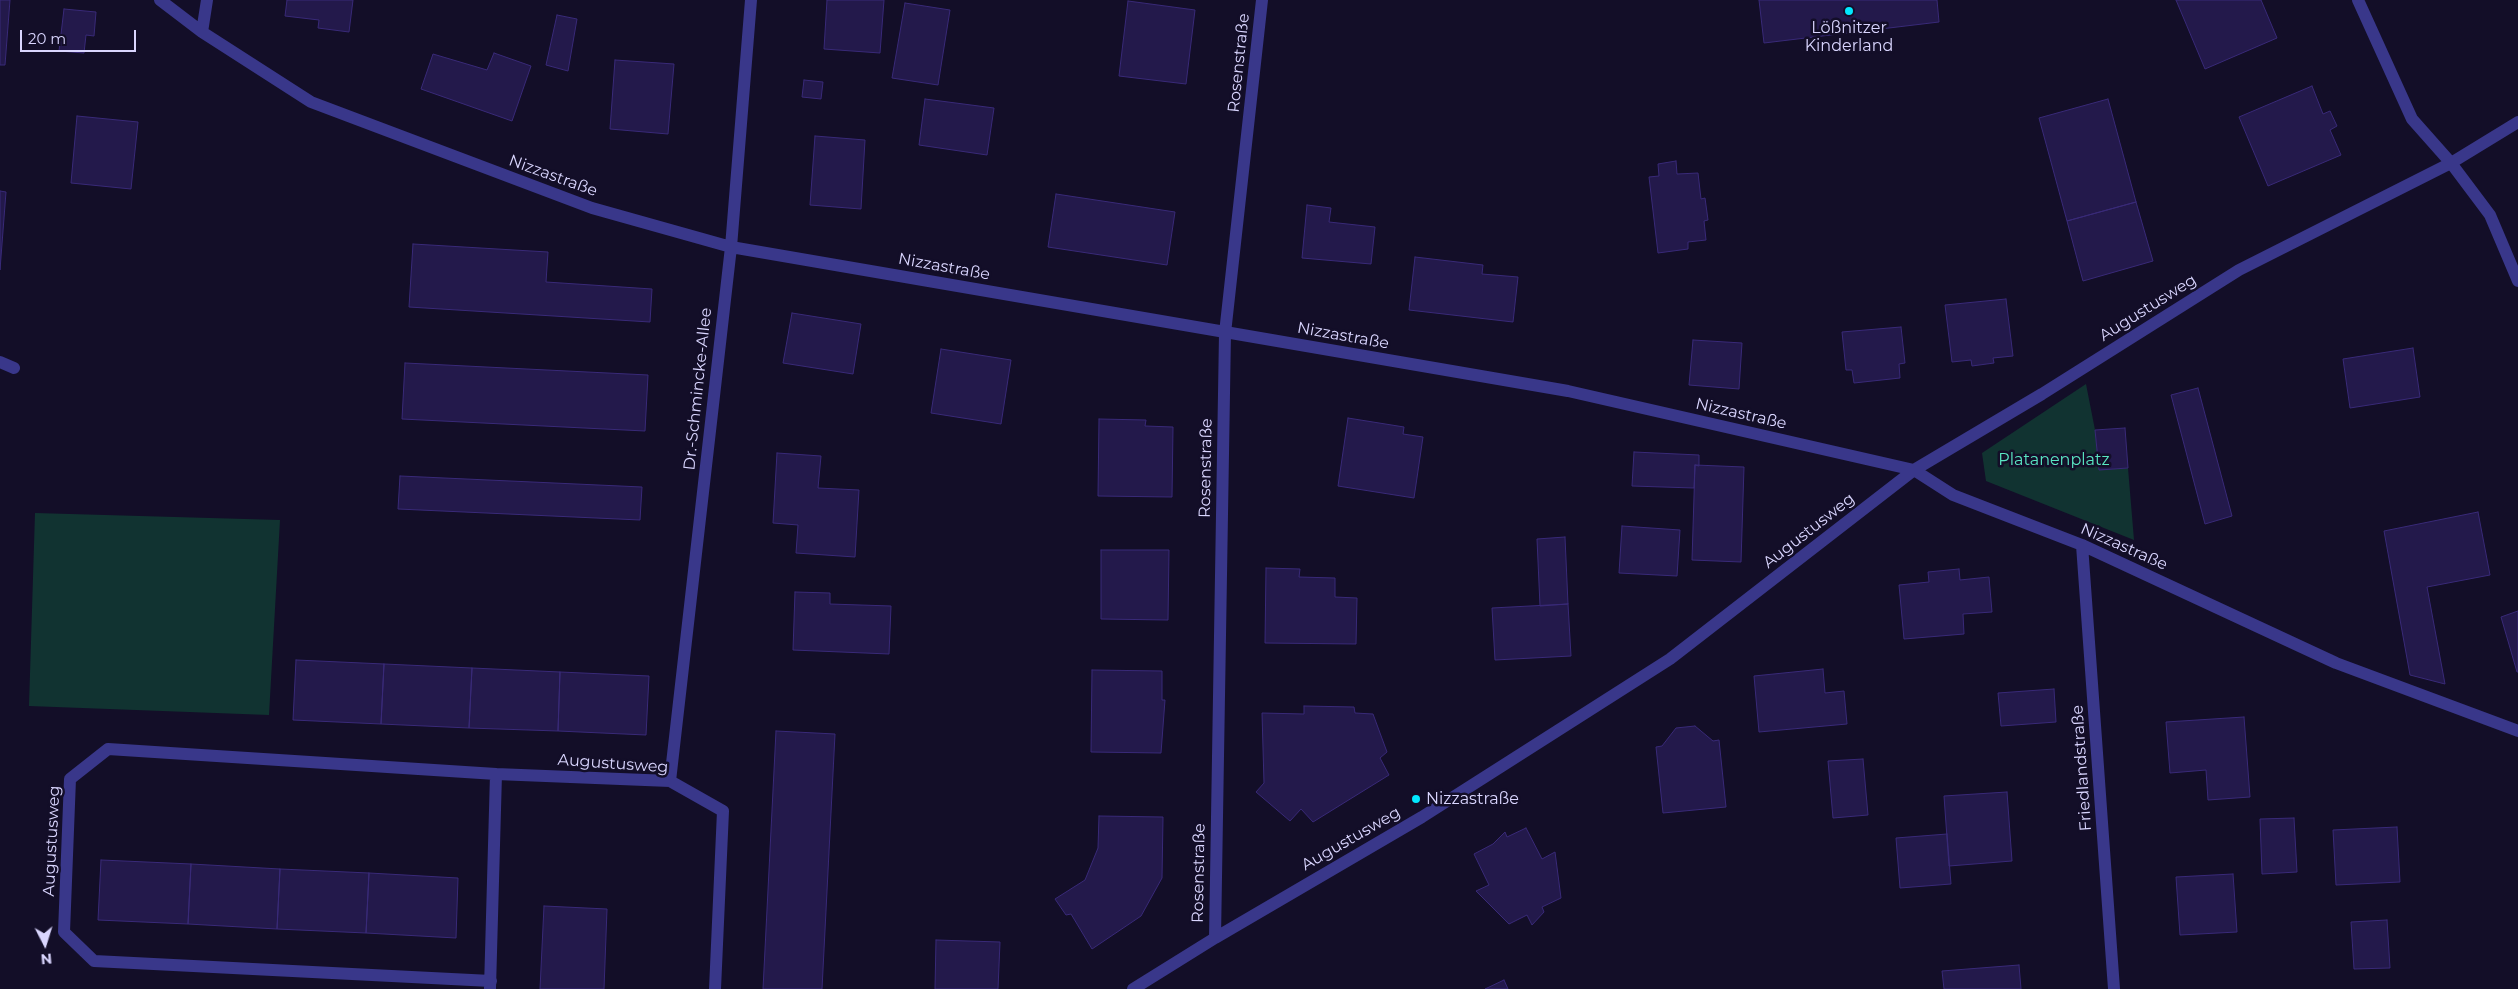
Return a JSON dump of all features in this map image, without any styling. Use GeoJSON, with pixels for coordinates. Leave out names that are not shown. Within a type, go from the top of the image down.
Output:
{"type":"FeatureCollection","features":[{"type":"Feature","properties":{"kind":"street","name":"Nizzastraße"},"geometry":{"type":"LineString","coordinates":[[160,0],[202,32],[311,102],[592,208],[731,247],[1568,391],[1914,470],[1953,495],[2082,545],[2336,664],[2518,731]]}},
{"type":"Feature","properties":{"kind":"street"},"geometry":{"type":"LineString","coordinates":[[202,32],[207,0]]}},
{"type":"Feature","properties":{"kind":"street","name":"Dr.-Schmincke-Allee"},"geometry":{"type":"LineString","coordinates":[[670,781],[731,247],[751,0]]}},
{"type":"Feature","properties":{"kind":"street","name":"Rosenstraße"},"geometry":{"type":"LineString","coordinates":[[1215,938],[1224,333],[1262,0]]}},
{"type":"Feature","properties":{"kind":"street"},"geometry":{"type":"LineString","coordinates":[[2358,0],[2412,118],[2452,163],[2490,215],[2518,281]]}},
{"type":"Feature","properties":{"kind":"street","name":"Augustusweg"},"geometry":{"type":"LineString","coordinates":[[1134,989],[1215,938],[1422,817],[1670,660],[1914,470],[2042,394],[2239,270],[2452,163],[2518,122]]}},
{"type":"Feature","properties":{"kind":"street"},"geometry":{"type":"LineString","coordinates":[[0,362],[14,368]]}},
{"type":"Feature","properties":{"kind":"street","name":"Friedlandstraße"},"geometry":{"type":"LineString","coordinates":[[2082,545],[2114,989]]}},
{"type":"Feature","properties":{"kind":"street","name":"Augustusweg"},"geometry":{"type":"LineString","coordinates":[[496,774],[490,985],[94,961],[64,932],[70,779],[108,749],[496,774],[670,781],[723,811],[715,989]]}},
{"type":"Feature","properties":{"kind":"green space","name":"Platanenplatz"},"geometry":{"type":"Polygon","coordinates":[[[2086,384],[2095,430],[2099,470],[2128,468],[2134,540],[1986,481],[1982,453],[2086,384]]]}},
{"type":"Feature","properties":{"kind":"green space"},"geometry":{"type":"Polygon","coordinates":[[[35,513],[280,520],[269,715],[29,706],[35,513]]]}},
{"type":"Feature","properties":{"kind":"building"},"geometry":{"type":"Polygon","coordinates":[[[0,0],[10,0],[5,65],[0,65],[0,0]]]}},
{"type":"Feature","properties":{"kind":"building"},"geometry":{"type":"Polygon","coordinates":[[[287,0],[353,0],[349,32],[318,28],[319,20],[285,16],[287,0]]]}},
{"type":"Feature","properties":{"kind":"building"},"geometry":{"type":"Polygon","coordinates":[[[827,0],[884,0],[880,53],[824,49],[827,0]]]}},
{"type":"Feature","properties":{"kind":"building","name":"Lößnitzer Kinderland"},"geometry":{"type":"Polygon","coordinates":[[[1759,0],[1937,0],[1939,22],[1764,43],[1759,0]]]}},
{"type":"Feature","properties":{"kind":"building"},"geometry":{"type":"Polygon","coordinates":[[[2176,0],[2261,0],[2277,38],[2205,69],[2176,0]]]}},
{"type":"Feature","properties":{"kind":"building"},"geometry":{"type":"Polygon","coordinates":[[[1128,1],[1195,10],[1186,84],[1119,76],[1128,1]]]}},
{"type":"Feature","properties":{"kind":"building"},"geometry":{"type":"Polygon","coordinates":[[[905,3],[950,10],[938,85],[892,78],[905,3]]]}},
{"type":"Feature","properties":{"kind":"building"},"geometry":{"type":"Polygon","coordinates":[[[64,9],[96,12],[94,36],[86,35],[84,53],[59,51],[64,9]]]}},
{"type":"Feature","properties":{"kind":"building"},"geometry":{"type":"Polygon","coordinates":[[[557,15],[577,19],[568,71],[546,65],[557,15]]]}},
{"type":"Feature","properties":{"kind":"building"},"geometry":{"type":"Polygon","coordinates":[[[494,53],[531,66],[512,121],[421,89],[433,54],[487,70],[494,53]]]}},
{"type":"Feature","properties":{"kind":"building"},"geometry":{"type":"Polygon","coordinates":[[[615,60],[674,64],[668,134],[610,129],[615,60]]]}},
{"type":"Feature","properties":{"kind":"building"},"geometry":{"type":"Polygon","coordinates":[[[804,80],[823,82],[821,99],[802,97],[804,80]]]}},
{"type":"Feature","properties":{"kind":"building"},"geometry":{"type":"Polygon","coordinates":[[[2312,86],[2323,114],[2330,111],[2337,126],[2330,130],[2341,155],[2268,186],[2239,117],[2312,86]]]}},
{"type":"Feature","properties":{"kind":"building"},"geometry":{"type":"Polygon","coordinates":[[[925,99],[994,108],[987,155],[919,145],[925,99]]]}},
{"type":"Feature","properties":{"kind":"building"},"geometry":{"type":"Polygon","coordinates":[[[2108,99],[2136,202],[2067,221],[2039,118],[2108,99]]]}},
{"type":"Feature","properties":{"kind":"building"},"geometry":{"type":"Polygon","coordinates":[[[77,116],[138,122],[131,189],[71,183],[77,116]]]}},
{"type":"Feature","properties":{"kind":"building"},"geometry":{"type":"Polygon","coordinates":[[[815,136],[865,140],[861,209],[810,205],[815,136]]]}},
{"type":"Feature","properties":{"kind":"building"},"geometry":{"type":"Polygon","coordinates":[[[1676,161],[1677,174],[1698,173],[1701,199],[1705,198],[1708,220],[1704,221],[1706,240],[1688,242],[1688,249],[1658,253],[1649,177],[1659,176],[1658,164],[1676,161]]]}},
{"type":"Feature","properties":{"kind":"building"},"geometry":{"type":"Polygon","coordinates":[[[0,191],[6,192],[0,270],[0,191]]]}},
{"type":"Feature","properties":{"kind":"building"},"geometry":{"type":"Polygon","coordinates":[[[1056,194],[1175,212],[1167,265],[1048,247],[1056,194]]]}},
{"type":"Feature","properties":{"kind":"building"},"geometry":{"type":"Polygon","coordinates":[[[2136,202],[2153,261],[2083,281],[2067,221],[2136,202]]]}},
{"type":"Feature","properties":{"kind":"building"},"geometry":{"type":"Polygon","coordinates":[[[1307,205],[1331,208],[1329,222],[1375,227],[1371,264],[1302,258],[1307,205]]]}},
{"type":"Feature","properties":{"kind":"building"},"geometry":{"type":"Polygon","coordinates":[[[413,244],[548,252],[546,282],[652,289],[650,322],[409,307],[413,244]]]}},
{"type":"Feature","properties":{"kind":"building"},"geometry":{"type":"Polygon","coordinates":[[[1415,257],[1483,265],[1482,274],[1518,277],[1513,322],[1409,310],[1415,257]]]}},
{"type":"Feature","properties":{"kind":"building"},"geometry":{"type":"Polygon","coordinates":[[[2006,299],[2013,356],[1993,358],[1994,363],[1972,366],[1971,360],[1952,362],[1945,305],[2006,299]]]}},
{"type":"Feature","properties":{"kind":"building"},"geometry":{"type":"Polygon","coordinates":[[[792,313],[861,324],[853,374],[783,363],[792,313]]]}},
{"type":"Feature","properties":{"kind":"building"},"geometry":{"type":"Polygon","coordinates":[[[1901,327],[1905,363],[1899,364],[1900,378],[1854,383],[1852,370],[1846,370],[1842,332],[1901,327]]]}},
{"type":"Feature","properties":{"kind":"building"},"geometry":{"type":"Polygon","coordinates":[[[1693,340],[1742,343],[1739,389],[1689,385],[1693,340]]]}},
{"type":"Feature","properties":{"kind":"building"},"geometry":{"type":"Polygon","coordinates":[[[2413,348],[2420,397],[2350,408],[2343,359],[2413,348]]]}},
{"type":"Feature","properties":{"kind":"building"},"geometry":{"type":"Polygon","coordinates":[[[941,349],[1011,360],[1001,424],[931,413],[941,349]]]}},
{"type":"Feature","properties":{"kind":"building"},"geometry":{"type":"Polygon","coordinates":[[[405,363],[648,375],[645,431],[402,419],[405,363]]]}},
{"type":"Feature","properties":{"kind":"building"},"geometry":{"type":"Polygon","coordinates":[[[2198,388],[2232,516],[2205,524],[2171,395],[2198,388]]]}},
{"type":"Feature","properties":{"kind":"building"},"geometry":{"type":"Polygon","coordinates":[[[1348,418],[1404,427],[1403,434],[1423,437],[1414,498],[1338,486],[1348,418]]]}},
{"type":"Feature","properties":{"kind":"building"},"geometry":{"type":"Polygon","coordinates":[[[1099,419],[1146,420],[1145,426],[1173,427],[1172,497],[1098,496],[1099,419]]]}},
{"type":"Feature","properties":{"kind":"building"},"geometry":{"type":"Polygon","coordinates":[[[2125,428],[2128,468],[2099,470],[2095,430],[2125,428]]]}},
{"type":"Feature","properties":{"kind":"building"},"geometry":{"type":"Polygon","coordinates":[[[1634,452],[1699,455],[1699,466],[1695,465],[1694,488],[1632,486],[1634,452]]]}},
{"type":"Feature","properties":{"kind":"building"},"geometry":{"type":"Polygon","coordinates":[[[777,453],[821,456],[818,488],[859,490],[855,557],[796,553],[798,525],[773,523],[777,453]]]}},
{"type":"Feature","properties":{"kind":"building"},"geometry":{"type":"Polygon","coordinates":[[[1695,465],[1744,467],[1741,562],[1692,560],[1695,465]]]}},
{"type":"Feature","properties":{"kind":"building"},"geometry":{"type":"Polygon","coordinates":[[[400,476],[642,487],[640,520],[398,509],[400,476]]]}},
{"type":"Feature","properties":{"kind":"building"},"geometry":{"type":"Polygon","coordinates":[[[2478,512],[2490,575],[2427,587],[2445,684],[2410,675],[2384,531],[2478,512]]]}},
{"type":"Feature","properties":{"kind":"building"},"geometry":{"type":"Polygon","coordinates":[[[1622,526],[1680,530],[1677,576],[1619,573],[1622,526]]]}},
{"type":"Feature","properties":{"kind":"building"},"geometry":{"type":"Polygon","coordinates":[[[1565,537],[1568,604],[1540,606],[1537,539],[1565,537]]]}},
{"type":"Feature","properties":{"kind":"building"},"geometry":{"type":"Polygon","coordinates":[[[1101,550],[1169,550],[1168,620],[1101,619],[1101,550]]]}},
{"type":"Feature","properties":{"kind":"building"},"geometry":{"type":"Polygon","coordinates":[[[1266,568],[1300,569],[1299,577],[1335,578],[1335,597],[1357,598],[1356,644],[1265,643],[1266,568]]]}},
{"type":"Feature","properties":{"kind":"building"},"geometry":{"type":"Polygon","coordinates":[[[1959,569],[1960,580],[1989,577],[1992,612],[1963,614],[1964,634],[1904,639],[1899,585],[1929,582],[1928,572],[1959,569]]]}},
{"type":"Feature","properties":{"kind":"building"},"geometry":{"type":"Polygon","coordinates":[[[795,592],[830,593],[830,604],[891,606],[889,654],[793,650],[795,592]]]}},
{"type":"Feature","properties":{"kind":"building"},"geometry":{"type":"Polygon","coordinates":[[[1568,604],[1571,656],[1495,660],[1492,608],[1568,604]]]}},
{"type":"Feature","properties":{"kind":"building"},"geometry":{"type":"Polygon","coordinates":[[[2518,611],[2518,672],[2517,672],[2501,617],[2518,611]]]}},
{"type":"Feature","properties":{"kind":"building"},"geometry":{"type":"Polygon","coordinates":[[[296,660],[384,664],[381,724],[293,720],[296,660]]]}},
{"type":"Feature","properties":{"kind":"building"},"geometry":{"type":"Polygon","coordinates":[[[384,664],[472,668],[469,728],[381,724],[384,664]]]}},
{"type":"Feature","properties":{"kind":"building"},"geometry":{"type":"Polygon","coordinates":[[[472,668],[560,672],[558,731],[469,728],[472,668]]]}},
{"type":"Feature","properties":{"kind":"building"},"geometry":{"type":"Polygon","coordinates":[[[1823,669],[1825,693],[1844,691],[1847,724],[1759,732],[1754,676],[1823,669]]]}},
{"type":"Feature","properties":{"kind":"building"},"geometry":{"type":"Polygon","coordinates":[[[1092,670],[1162,671],[1162,700],[1165,700],[1161,753],[1091,752],[1092,670]]]}},
{"type":"Feature","properties":{"kind":"building"},"geometry":{"type":"Polygon","coordinates":[[[560,672],[649,676],[646,735],[558,731],[560,672]]]}},
{"type":"Feature","properties":{"kind":"building"},"geometry":{"type":"Polygon","coordinates":[[[2054,689],[2056,722],[2001,726],[1998,693],[2054,689]]]}},
{"type":"Feature","properties":{"kind":"building"},"geometry":{"type":"Polygon","coordinates":[[[1304,706],[1354,707],[1355,713],[1373,714],[1387,752],[1380,758],[1389,775],[1313,822],[1301,809],[1290,821],[1256,792],[1264,783],[1262,713],[1304,714],[1304,706]]]}},
{"type":"Feature","properties":{"kind":"building"},"geometry":{"type":"Polygon","coordinates":[[[2244,717],[2250,797],[2208,800],[2206,770],[2170,773],[2166,722],[2244,717]]]}},
{"type":"Feature","properties":{"kind":"building"},"geometry":{"type":"Polygon","coordinates":[[[1695,726],[1713,741],[1719,740],[1726,807],[1663,813],[1656,747],[1662,746],[1676,728],[1695,726]]]}},
{"type":"Feature","properties":{"kind":"building"},"geometry":{"type":"Polygon","coordinates":[[[776,731],[835,734],[822,989],[763,989],[776,731]]]}},
{"type":"Feature","properties":{"kind":"building"},"geometry":{"type":"Polygon","coordinates":[[[1863,759],[1868,815],[1833,818],[1828,761],[1863,759]]]}},
{"type":"Feature","properties":{"kind":"building"},"geometry":{"type":"Polygon","coordinates":[[[2007,792],[2012,861],[1949,866],[1944,796],[2007,792]]]}},
{"type":"Feature","properties":{"kind":"building"},"geometry":{"type":"Polygon","coordinates":[[[1099,816],[1163,817],[1162,878],[1141,916],[1092,949],[1071,914],[1066,915],[1055,899],[1085,880],[1098,848],[1099,816]]]}},
{"type":"Feature","properties":{"kind":"building"},"geometry":{"type":"Polygon","coordinates":[[[2294,818],[2297,872],[2262,874],[2260,819],[2294,818]]]}},
{"type":"Feature","properties":{"kind":"building"},"geometry":{"type":"Polygon","coordinates":[[[2397,827],[2400,882],[2336,885],[2333,830],[2397,827]]]}},
{"type":"Feature","properties":{"kind":"building"},"geometry":{"type":"Polygon","coordinates":[[[1526,828],[1542,859],[1555,852],[1561,898],[1542,907],[1544,912],[1532,925],[1527,915],[1509,924],[1476,891],[1489,885],[1474,854],[1493,844],[1505,832],[1507,837],[1526,828]]]}},
{"type":"Feature","properties":{"kind":"building"},"geometry":{"type":"Polygon","coordinates":[[[1947,834],[1951,884],[1900,888],[1896,838],[1947,834]]]}},
{"type":"Feature","properties":{"kind":"building"},"geometry":{"type":"Polygon","coordinates":[[[101,860],[191,864],[188,924],[98,920],[101,860]]]}},
{"type":"Feature","properties":{"kind":"building"},"geometry":{"type":"Polygon","coordinates":[[[191,864],[280,869],[277,929],[188,924],[191,864]]]}},
{"type":"Feature","properties":{"kind":"building"},"geometry":{"type":"Polygon","coordinates":[[[280,869],[369,873],[366,933],[277,929],[280,869]]]}},
{"type":"Feature","properties":{"kind":"building"},"geometry":{"type":"Polygon","coordinates":[[[369,873],[458,878],[456,938],[366,933],[369,873]]]}},
{"type":"Feature","properties":{"kind":"building"},"geometry":{"type":"Polygon","coordinates":[[[2233,874],[2237,932],[2180,935],[2176,877],[2233,874]]]}},
{"type":"Feature","properties":{"kind":"building"},"geometry":{"type":"Polygon","coordinates":[[[544,906],[607,909],[604,989],[540,989],[544,906]]]}},
{"type":"Feature","properties":{"kind":"building"},"geometry":{"type":"Polygon","coordinates":[[[2387,920],[2390,968],[2354,969],[2351,922],[2387,920]]]}},
{"type":"Feature","properties":{"kind":"building"},"geometry":{"type":"Polygon","coordinates":[[[936,940],[1000,942],[998,989],[935,989],[936,940]]]}},
{"type":"Feature","properties":{"kind":"building"},"geometry":{"type":"Polygon","coordinates":[[[2019,965],[2021,989],[1944,989],[1942,971],[2019,965]]]}},
{"type":"Feature","properties":{"kind":"building"},"geometry":{"type":"Polygon","coordinates":[[[1504,980],[1508,989],[1485,989],[1504,980]]]}},
{"type":"Feature","properties":{"kind":"place","name":"Lößnitzer Kinderland"},"geometry":{"type":"Point","coordinates":[1849,11]}},
{"type":"Feature","properties":{"kind":"place","name":"Nizzastraße"},"geometry":{"type":"Point","coordinates":[1416,799]}}]}
